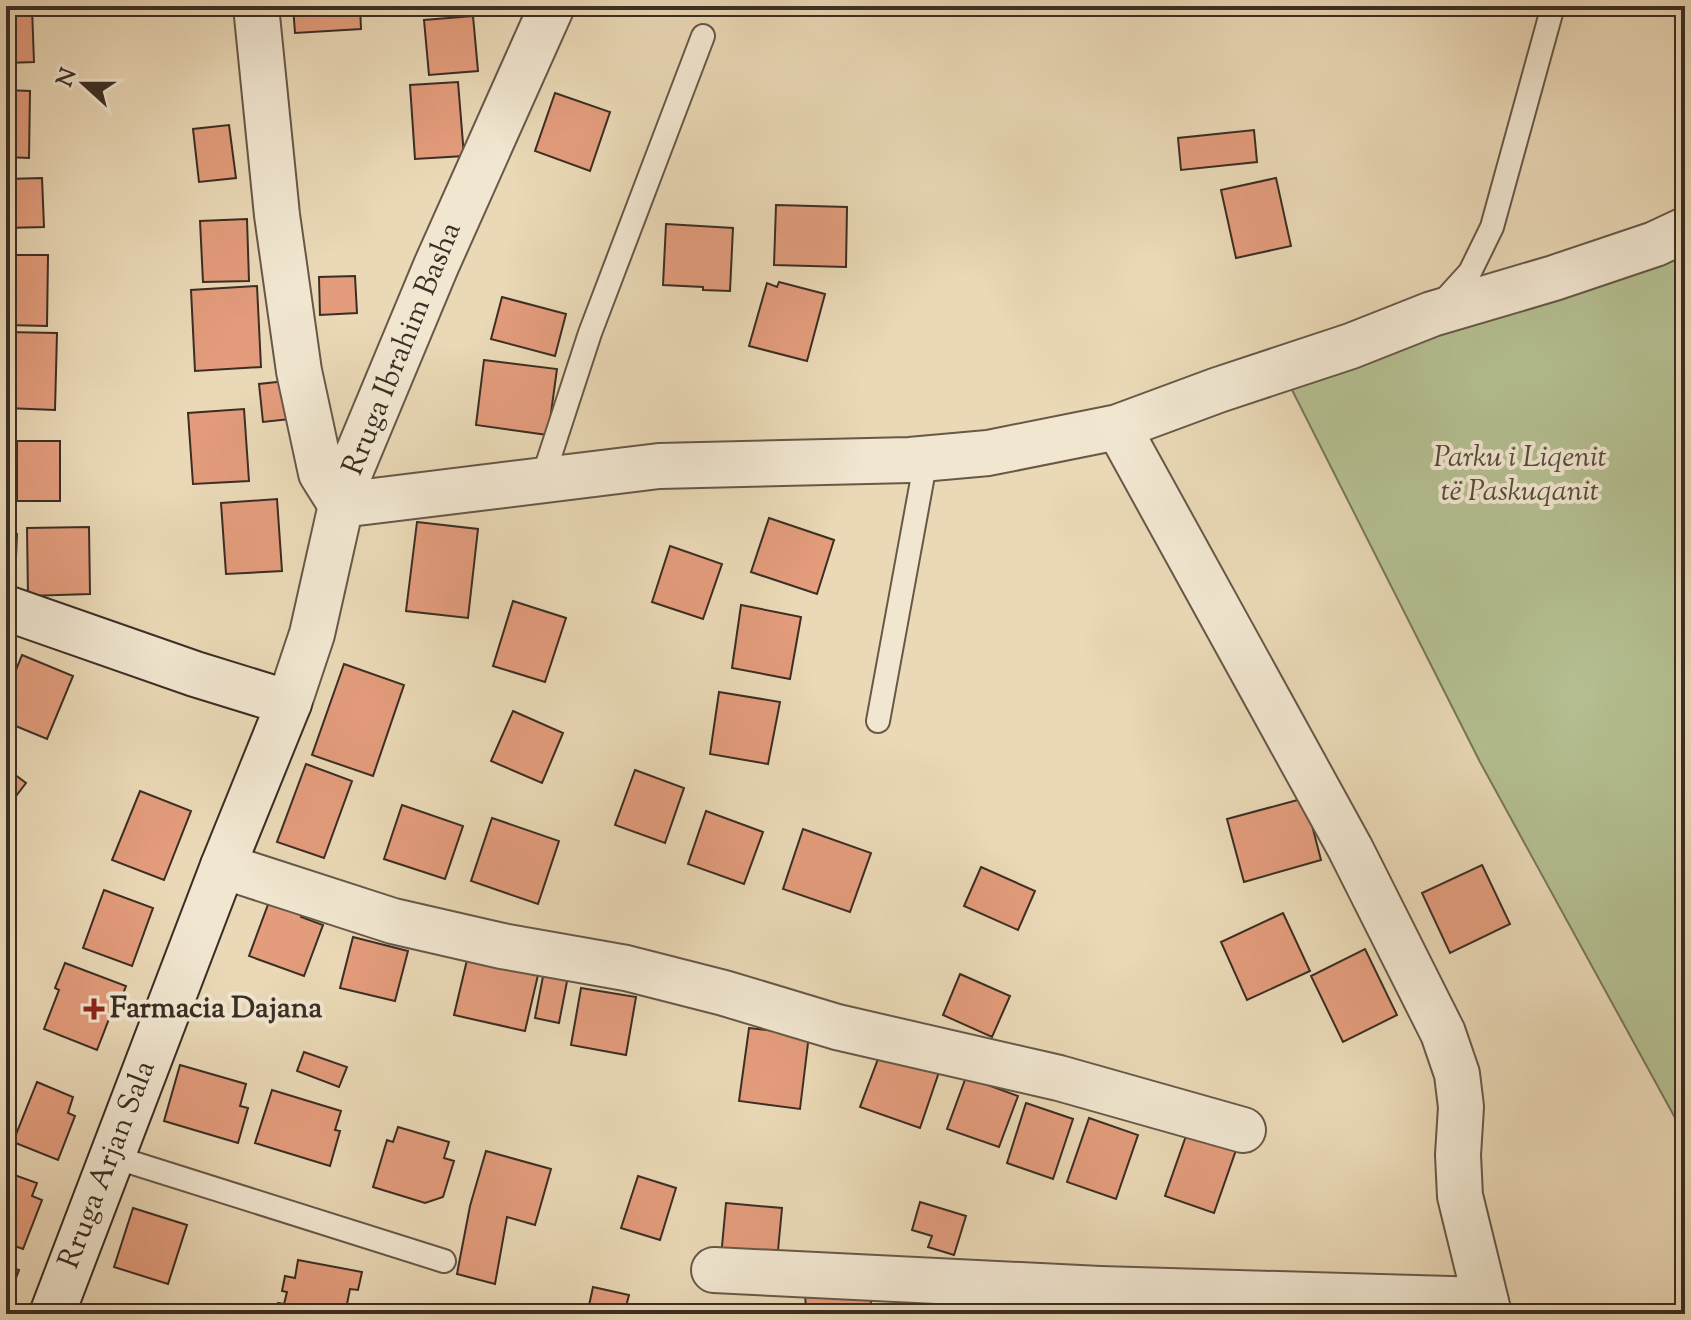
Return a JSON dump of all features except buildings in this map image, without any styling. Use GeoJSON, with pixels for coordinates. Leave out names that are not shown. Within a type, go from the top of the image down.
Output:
{"type":"FeatureCollection","features":[{"type":"Feature","properties":{"kind":"street"},"geometry":{"type":"LineString","coordinates":[[256,6],[277,215],[299,371],[321,473],[341,505],[659,466],[926,459],[988,453],[1118,427],[1351,346],[1432,314],[1641,249],[1685,230]]}},
{"type":"Feature","properties":{"kind":"street","name":"Rruga Ibrahim Basha"},"geometry":{"type":"LineString","coordinates":[[289,703],[312,634],[351,470],[544,12]]}},
{"type":"Feature","properties":{"kind":"street"},"geometry":{"type":"LineString","coordinates":[[714,1270],[1487,1307],[1460,1196],[1458,1155],[1461,1107],[1457,1074],[1443,1033],[1350,848],[1118,427]]}},
{"type":"Feature","properties":{"kind":"street"},"geometry":{"type":"LineString","coordinates":[[6,608],[195,674],[289,703]]}},
{"type":"Feature","properties":{"kind":"street","name":"Rruga Arjan Sala"},"geometry":{"type":"LineString","coordinates":[[52,1314],[223,866],[289,703]]}},
{"type":"Feature","properties":{"kind":"street"},"geometry":{"type":"LineString","coordinates":[[223,866],[393,921],[502,946],[640,972],[837,1027],[1059,1078],[1243,1130]]}},
{"type":"Feature","properties":{"kind":"lane"},"geometry":{"type":"LineString","coordinates":[[1432,314],[1470,272],[1492,227],[1553,6]]}},
{"type":"Feature","properties":{"kind":"lane"},"geometry":{"type":"LineString","coordinates":[[542,480],[590,333],[703,36]]}},
{"type":"Feature","properties":{"kind":"lane"},"geometry":{"type":"LineString","coordinates":[[878,721],[926,459]]}},
{"type":"Feature","properties":{"kind":"lane"},"geometry":{"type":"LineString","coordinates":[[111,1156],[444,1261]]}},
{"type":"Feature","properties":{"kind":"green space","name":"Parku i Liqenit të Paskuqanit"},"geometry":{"type":"Polygon","coordinates":[[[1685,245],[1685,1136],[1480,762],[1285,376],[1685,245]]]}},
{"type":"Feature","properties":{"kind":"place","name":"Farmacia Dajana"},"geometry":{"type":"Point","coordinates":[94,1009]}}]}
